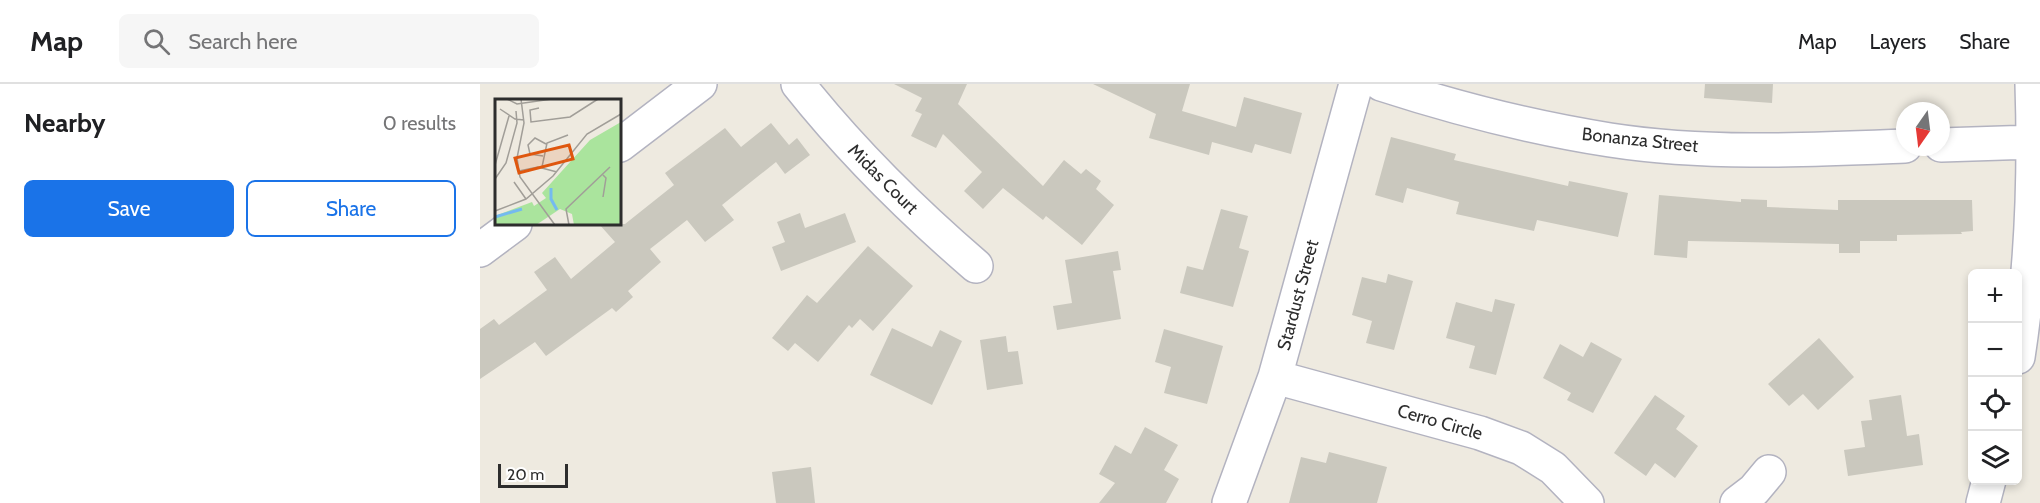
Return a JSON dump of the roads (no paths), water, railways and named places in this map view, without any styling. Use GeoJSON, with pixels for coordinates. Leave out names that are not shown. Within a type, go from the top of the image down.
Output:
{"type":"FeatureCollection","features":[{"type":"Feature","properties":{"kind":"street"},"geometry":{"type":"LineString","coordinates":[[621,144],[700,84]]}},
{"type":"Feature","properties":{"kind":"street","name":"Midas Court"},"geometry":{"type":"LineString","coordinates":[[798,84],[864,162],[915,213],[976,266]]}},
{"type":"Feature","properties":{"kind":"street","name":"Stardust Street"},"geometry":{"type":"LineString","coordinates":[[1229,503],[1275,376],[1356,84]]}},
{"type":"Feature","properties":{"kind":"street","name":"Bonanza Street"},"geometry":{"type":"LineString","coordinates":[[1381,84],[1525,123],[1612,140],[1757,150],[1896,146]]}},
{"type":"Feature","properties":{"kind":"street"},"geometry":{"type":"LineString","coordinates":[[2022,326],[2030,265],[2034,142],[2032,84]]}},
{"type":"Feature","properties":{"kind":"street"},"geometry":{"type":"LineString","coordinates":[[1950,145],[2034,142]]}},
{"type":"Feature","properties":{"kind":"street"},"geometry":{"type":"LineString","coordinates":[[480,250],[514,225]]}},
{"type":"Feature","properties":{"kind":"street","name":"Cerro Circle"},"geometry":{"type":"LineString","coordinates":[[1275,376],[1480,433],[1521,448],[1553,468],[1587,503]]}},
{"type":"Feature","properties":{"kind":"street"},"geometry":{"type":"LineString","coordinates":[[1737,503],[1754,490],[1769,472]]}},
{"type":"Feature","properties":{"kind":"street"},"geometry":{"type":"LineString","coordinates":[[1983,503],[1988,485]]}}]}
